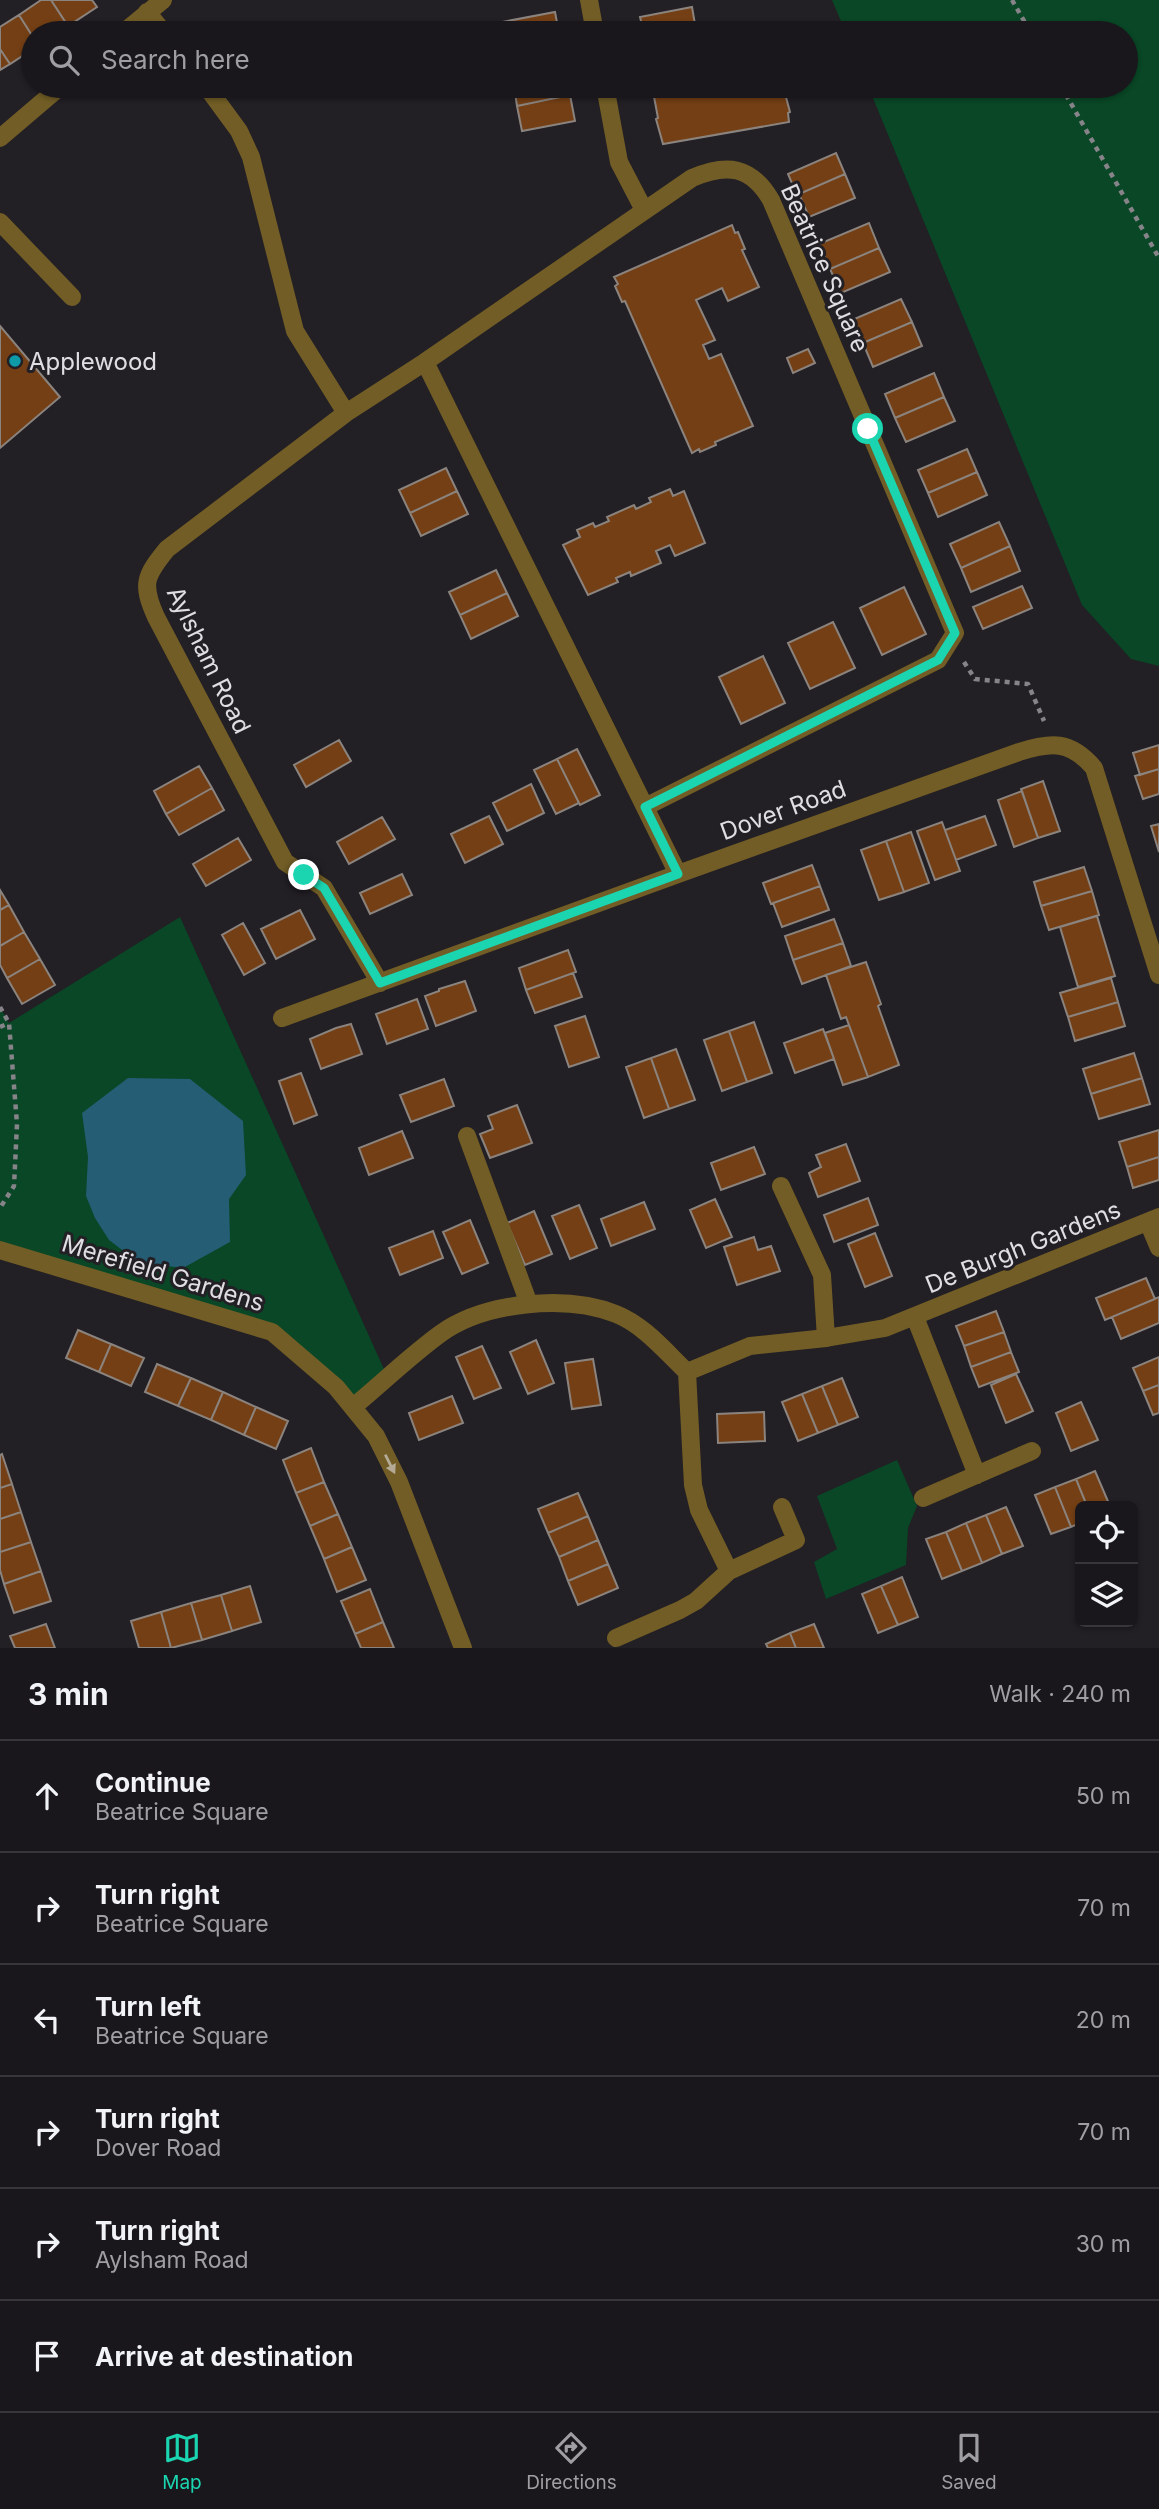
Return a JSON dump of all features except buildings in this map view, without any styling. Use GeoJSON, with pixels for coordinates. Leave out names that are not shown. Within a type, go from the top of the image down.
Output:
{"type":"FeatureCollection","features":[{"type":"Feature","properties":{"kind":"street"},"geometry":{"type":"LineString","coordinates":[[137,21],[163,0]]}},
{"type":"Feature","properties":{"kind":"street"},"geometry":{"type":"LineString","coordinates":[[589,0],[593,21]]}},
{"type":"Feature","properties":{"kind":"street"},"geometry":{"type":"LineString","coordinates":[[147,12],[154,21]]}},
{"type":"Feature","properties":{"kind":"street"},"geometry":{"type":"LineString","coordinates":[[0,138],[47,98]]}},
{"type":"Feature","properties":{"kind":"street"},"geometry":{"type":"LineString","coordinates":[[215,98],[239,131],[251,158],[295,331],[346,413]]}},
{"type":"Feature","properties":{"kind":"street"},"geometry":{"type":"LineString","coordinates":[[607,98],[619,162],[643,210]]}},
{"type":"Feature","properties":{"kind":"street","name":"Beatrice Square"},"geometry":{"type":"LineString","coordinates":[[425,362],[692,178],[724,168],[752,177],[764,188],[771,200],[955,633],[950,641]]}},
{"type":"Feature","properties":{"kind":"street"},"geometry":{"type":"LineString","coordinates":[[0,222],[72,297]]}},
{"type":"Feature","properties":{"kind":"street"},"geometry":{"type":"LineString","coordinates":[[425,362],[678,874]]}},
{"type":"Feature","properties":{"kind":"street","name":"Aylsham Road"},"geometry":{"type":"LineString","coordinates":[[380,983],[324,888],[285,862],[156,617],[147,598],[146,583],[150,569],[167,549],[346,413],[425,362]]}},
{"type":"Feature","properties":{"kind":"street"},"geometry":{"type":"LineString","coordinates":[[645,807],[938,660],[950,641]]}},
{"type":"Feature","properties":{"kind":"street"},"geometry":{"type":"LineString","coordinates":[[1054,744],[1070,748],[1094,768],[1159,975]]}},
{"type":"Feature","properties":{"kind":"street","name":"Dover Road"},"geometry":{"type":"LineString","coordinates":[[282,1018],[1019,752],[1054,744]]}},
{"type":"Feature","properties":{"kind":"street"},"geometry":{"type":"LineString","coordinates":[[467,1136],[529,1304]]}},
{"type":"Feature","properties":{"kind":"street"},"geometry":{"type":"LineString","coordinates":[[781,1186],[822,1275],[826,1338]]}},
{"type":"Feature","properties":{"kind":"street","name":"De Burgh Gardens"},"geometry":{"type":"LineString","coordinates":[[687,1372],[750,1346],[866,1332],[915,1317],[1154,1220],[1159,1248]]}},
{"type":"Feature","properties":{"kind":"street","name":"Merefield Gardens"},"geometry":{"type":"LineString","coordinates":[[0,1250],[272,1332],[336,1387],[376,1436],[399,1482],[463,1648]]}},
{"type":"Feature","properties":{"kind":"street"},"geometry":{"type":"LineString","coordinates":[[353,1407],[441,1333],[470,1318],[529,1304],[585,1306],[616,1314],[632,1322],[687,1372],[693,1485],[699,1510],[729,1571]]}},
{"type":"Feature","properties":{"kind":"street","name":"De Burgh Gardens"},"geometry":{"type":"LineString","coordinates":[[915,1317],[977,1475]]}},
{"type":"Feature","properties":{"kind":"street"},"geometry":{"type":"LineString","coordinates":[[923,1498],[1032,1451]]}},
{"type":"Feature","properties":{"kind":"street"},"geometry":{"type":"LineString","coordinates":[[616,1638],[696,1601],[729,1571],[796,1540],[782,1507]]}},
{"type":"Feature","properties":{"kind":"path"},"geometry":{"type":"LineString","coordinates":[[1012,0],[1024,21]]}},
{"type":"Feature","properties":{"kind":"path"},"geometry":{"type":"LineString","coordinates":[[1068,98],[1159,258]]}},
{"type":"Feature","properties":{"kind":"path"},"geometry":{"type":"LineString","coordinates":[[950,641],[975,679],[1028,684],[1054,744]]}},
{"type":"Feature","properties":{"kind":"path"},"geometry":{"type":"LineString","coordinates":[[0,1007],[9,1023],[17,1124],[14,1186],[0,1208]]}},
{"type":"Feature","properties":{"kind":"path"},"geometry":{"type":"LineString","coordinates":[[0,1027],[9,1023]]}},
{"type":"Feature","properties":{"kind":"green space"},"geometry":{"type":"Polygon","coordinates":[[[832,0],[1159,0],[1159,666],[1131,659],[1082,605],[873,98],[1138,98],[1138,21],[841,21],[832,0]]]}},
{"type":"Feature","properties":{"kind":"green space"},"geometry":{"type":"Polygon","coordinates":[[[180,917],[388,1378],[353,1407],[272,1332],[0,1250],[0,1007],[9,1023],[180,917]]]}},
{"type":"Feature","properties":{"kind":"green space"},"geometry":{"type":"Polygon","coordinates":[[[897,1460],[917,1506],[908,1528],[906,1565],[826,1599],[814,1562],[837,1549],[817,1496],[897,1460]]]}},
{"type":"Feature","properties":{"kind":"water"},"geometry":{"type":"Polygon","coordinates":[[[128,1078],[190,1079],[243,1121],[246,1175],[229,1199],[230,1242],[183,1268],[138,1262],[109,1240],[95,1218],[86,1196],[88,1157],[82,1113],[128,1078]]]}},
{"type":"Feature","properties":{"kind":"place","name":"Applewood"},"geometry":{"type":"Point","coordinates":[15,361]}},
{"type":"Feature","properties":{"kind":"route"},"geometry":{"type":"LineString","coordinates":[[304,875],[324,888],[380,983],[678,874],[645,807],[938,660],[955,633],[868,429]]}}]}
